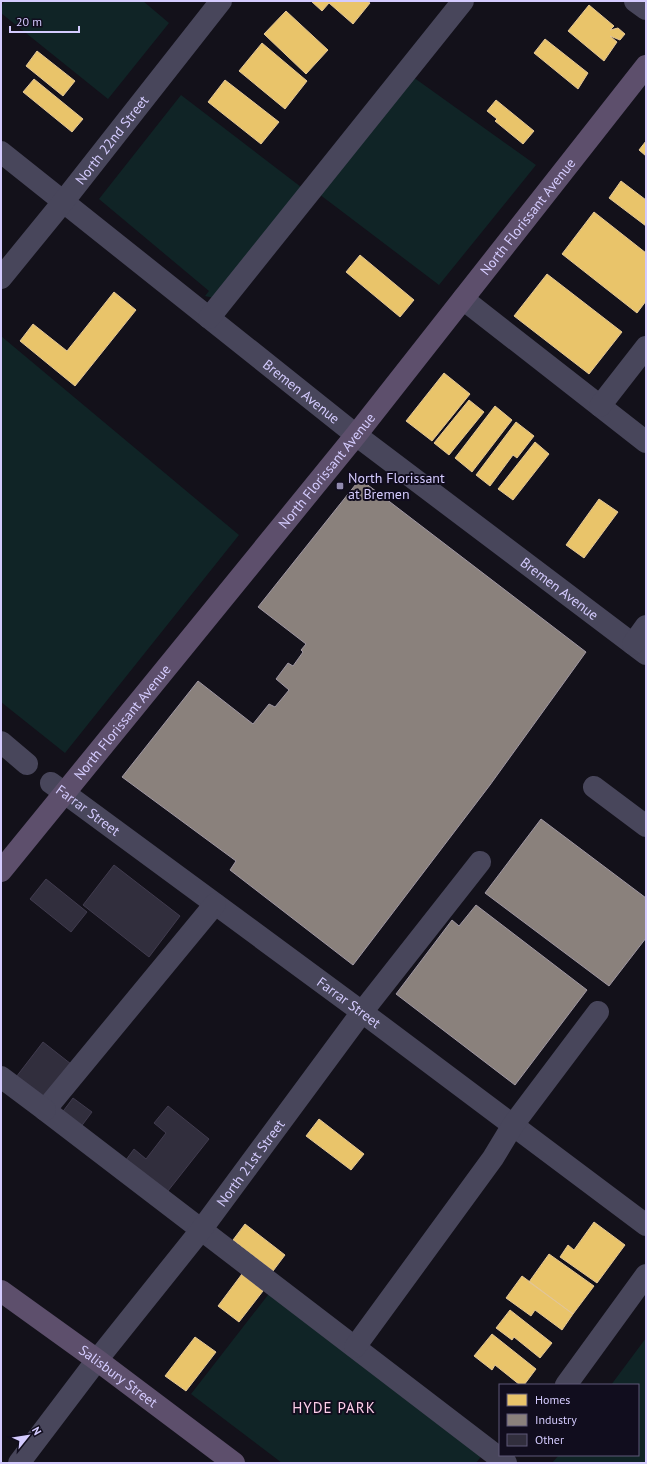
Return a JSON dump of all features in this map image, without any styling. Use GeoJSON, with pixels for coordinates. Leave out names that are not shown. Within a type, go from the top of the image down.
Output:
{"type":"FeatureCollection","features":[{"type":"Feature","properties":{"kind":"main road","name":"North Florissant Avenue"},"geometry":{"type":"LineString","coordinates":[[1,871],[57,788],[356,435],[646,66]]}},
{"type":"Feature","properties":{"kind":"main road","name":"Salisbury Street"},"geometry":{"type":"LineString","coordinates":[[1,1291],[97,1360],[234,1463]]}},
{"type":"Feature","properties":{"kind":"street","name":"North 22nd Street"},"geometry":{"type":"LineString","coordinates":[[1,278],[63,202],[221,1]]}},
{"type":"Feature","properties":{"kind":"street"},"geometry":{"type":"LineString","coordinates":[[209,318],[463,1]]}},
{"type":"Feature","properties":{"kind":"street"},"geometry":{"type":"LineString","coordinates":[[635,1],[646,9]]}},
{"type":"Feature","properties":{"kind":"street","name":"Bremen Avenue"},"geometry":{"type":"LineString","coordinates":[[1,152],[356,435],[639,649]]}},
{"type":"Feature","properties":{"kind":"street"},"geometry":{"type":"LineString","coordinates":[[463,299],[646,442]]}},
{"type":"Feature","properties":{"kind":"street"},"geometry":{"type":"LineString","coordinates":[[600,406],[646,347]]}},
{"type":"Feature","properties":{"kind":"street"},"geometry":{"type":"LineString","coordinates":[[639,649],[646,626]]}},
{"type":"Feature","properties":{"kind":"street"},"geometry":{"type":"LineString","coordinates":[[1,742],[28,764]]}},
{"type":"Feature","properties":{"kind":"street"},"geometry":{"type":"LineString","coordinates":[[594,787],[646,826]]}},
{"type":"Feature","properties":{"kind":"street","name":"Farrar Street"},"geometry":{"type":"LineString","coordinates":[[57,788],[362,1012],[646,1225]]}},
{"type":"Feature","properties":{"kind":"street","name":"North 21st Street"},"geometry":{"type":"LineString","coordinates":[[19,1463],[97,1360],[201,1230],[362,1012],[480,862]]}},
{"type":"Feature","properties":{"kind":"street"},"geometry":{"type":"LineString","coordinates":[[45,1110],[215,904]]}},
{"type":"Feature","properties":{"kind":"street"},"geometry":{"type":"LineString","coordinates":[[355,1347],[493,1158],[513,1125],[598,1012]]}},
{"type":"Feature","properties":{"kind":"street"},"geometry":{"type":"LineString","coordinates":[[1,1078],[508,1463]]}},
{"type":"Feature","properties":{"kind":"street"},"geometry":{"type":"LineString","coordinates":[[567,1384],[646,1275]]}},
{"type":"Feature","properties":{"kind":"green space"},"geometry":{"type":"Polygon","coordinates":[[[5,1],[143,1],[169,23],[108,99],[1,13],[1,6],[5,1]]]}},
{"type":"Feature","properties":{"kind":"green space"},"geometry":{"type":"Polygon","coordinates":[[[413,77],[536,165],[439,285],[319,194],[413,77]]]}},
{"type":"Feature","properties":{"kind":"green space"},"geometry":{"type":"Polygon","coordinates":[[[181,95],[301,187],[214,298],[205,296],[209,291],[99,199],[181,95]]]}},
{"type":"Feature","properties":{"kind":"green space"},"geometry":{"type":"Polygon","coordinates":[[[1,336],[239,535],[65,753],[1,702],[1,336]]]}},
{"type":"Feature","properties":{"kind":"green space"},"geometry":{"type":"Polygon","coordinates":[[[271,1291],[483,1454],[476,1463],[282,1463],[191,1394],[271,1291]]]}},
{"type":"Feature","properties":{"kind":"green space"},"geometry":{"type":"Polygon","coordinates":[[[646,1338],[646,1463],[552,1463],[558,1456],[639,1456],[639,1384],[612,1384],[646,1338]]]}},
{"type":"Feature","properties":{"kind":"building: Homes"},"geometry":{"type":"Polygon","coordinates":[[[311,1],[367,1],[370,3],[353,24],[329,3],[322,11],[311,1]]]}},
{"type":"Feature","properties":{"kind":"building: Homes"},"geometry":{"type":"Polygon","coordinates":[[[589,5],[614,26],[610,30],[618,28],[625,34],[620,40],[610,36],[617,42],[604,61],[568,31],[589,5]]]}},
{"type":"Feature","properties":{"kind":"building: Homes"},"geometry":{"type":"Polygon","coordinates":[[[286,11],[328,50],[306,74],[264,34],[286,11]]]}},
{"type":"Feature","properties":{"kind":"building: Homes"},"geometry":{"type":"Polygon","coordinates":[[[545,39],[588,73],[578,89],[534,53],[545,39]]]}},
{"type":"Feature","properties":{"kind":"building: Homes"},"geometry":{"type":"Polygon","coordinates":[[[262,43],[307,81],[285,109],[239,71],[262,43]]]}},
{"type":"Feature","properties":{"kind":"building: Homes"},"geometry":{"type":"Polygon","coordinates":[[[37,51],[75,81],[63,96],[26,66],[37,51]]]}},
{"type":"Feature","properties":{"kind":"building: Homes"},"geometry":{"type":"Polygon","coordinates":[[[34,79],[83,119],[72,132],[23,92],[34,79]]]}},
{"type":"Feature","properties":{"kind":"building: Homes"},"geometry":{"type":"Polygon","coordinates":[[[225,80],[279,122],[261,144],[208,102],[225,80]]]}},
{"type":"Feature","properties":{"kind":"building: Homes"},"geometry":{"type":"Polygon","coordinates":[[[496,100],[534,131],[523,144],[495,121],[497,119],[487,111],[496,100]]]}},
{"type":"Feature","properties":{"kind":"building: Homes"},"geometry":{"type":"Polygon","coordinates":[[[646,141],[646,156],[639,150],[646,141]]]}},
{"type":"Feature","properties":{"kind":"building: Homes"},"geometry":{"type":"Polygon","coordinates":[[[621,181],[646,200],[646,226],[609,198],[621,181]]]}},
{"type":"Feature","properties":{"kind":"building: Homes"},"geometry":{"type":"Polygon","coordinates":[[[594,212],[646,253],[646,301],[637,313],[562,254],[594,212]]]}},
{"type":"Feature","properties":{"kind":"building: Homes"},"geometry":{"type":"Polygon","coordinates":[[[360,255],[414,300],[400,317],[346,272],[360,255]]]}},
{"type":"Feature","properties":{"kind":"building: Homes"},"geometry":{"type":"Polygon","coordinates":[[[547,274],[622,332],[589,374],[514,316],[547,274]]]}},
{"type":"Feature","properties":{"kind":"building: Homes"},"geometry":{"type":"Polygon","coordinates":[[[114,292],[136,310],[75,386],[20,341],[33,324],[67,351],[114,292]]]}},
{"type":"Feature","properties":{"kind":"building: Homes"},"geometry":{"type":"Polygon","coordinates":[[[444,373],[470,394],[432,441],[406,421],[444,373]]]}},
{"type":"Feature","properties":{"kind":"building: Homes"},"geometry":{"type":"Polygon","coordinates":[[[469,400],[484,412],[449,455],[434,443],[469,400]]]}},
{"type":"Feature","properties":{"kind":"building: Homes"},"geometry":{"type":"Polygon","coordinates":[[[495,406],[512,420],[472,472],[455,458],[495,406]]]}},
{"type":"Feature","properties":{"kind":"building: Homes"},"geometry":{"type":"Polygon","coordinates":[[[516,422],[534,436],[517,458],[513,455],[490,486],[476,475],[516,422]]]}},
{"type":"Feature","properties":{"kind":"building: Homes"},"geometry":{"type":"Polygon","coordinates":[[[535,442],[549,454],[513,500],[498,489],[535,442]]]}},
{"type":"Feature","properties":{"kind":"building: Homes"},"geometry":{"type":"Polygon","coordinates":[[[599,499],[618,512],[584,558],[566,545],[599,499]]]}},
{"type":"Feature","properties":{"kind":"building: Homes"},"geometry":{"type":"Polygon","coordinates":[[[319,1119],[364,1154],[351,1170],[306,1136],[319,1119]]]}},
{"type":"Feature","properties":{"kind":"building: Homes"},"geometry":{"type":"Polygon","coordinates":[[[594,1222],[625,1245],[597,1283],[560,1257],[568,1245],[574,1250],[594,1222]]]}},
{"type":"Feature","properties":{"kind":"building: Homes"},"geometry":{"type":"Polygon","coordinates":[[[245,1224],[285,1255],[273,1271],[233,1240],[245,1224]]]}},
{"type":"Feature","properties":{"kind":"building: Homes"},"geometry":{"type":"Polygon","coordinates":[[[549,1254],[594,1286],[573,1314],[529,1282],[549,1254]]]}},
{"type":"Feature","properties":{"kind":"building: Homes"},"geometry":{"type":"Polygon","coordinates":[[[242,1274],[263,1291],[239,1322],[218,1306],[242,1274]]]}},
{"type":"Feature","properties":{"kind":"building: Homes"},"geometry":{"type":"Polygon","coordinates":[[[522,1276],[573,1314],[562,1330],[535,1310],[531,1316],[506,1298],[522,1276]]]}},
{"type":"Feature","properties":{"kind":"building: Homes"},"geometry":{"type":"Polygon","coordinates":[[[510,1310],[552,1343],[540,1358],[514,1337],[512,1340],[496,1328],[510,1310]]]}},
{"type":"Feature","properties":{"kind":"building: Homes"},"geometry":{"type":"Polygon","coordinates":[[[492,1334],[536,1369],[525,1384],[519,1384],[495,1365],[492,1370],[474,1356],[492,1334]]]}},
{"type":"Feature","properties":{"kind":"building: Homes"},"geometry":{"type":"Polygon","coordinates":[[[195,1337],[216,1352],[186,1391],[165,1376],[195,1337]]]}},
{"type":"Feature","properties":{"kind":"building: Industry"},"geometry":{"type":"Polygon","coordinates":[[[360,479],[586,652],[490,785],[353,965],[230,870],[236,861],[122,777],[198,681],[253,724],[269,704],[275,707],[289,690],[276,679],[288,663],[293,666],[303,652],[301,650],[306,644],[258,607],[360,479]]]}},
{"type":"Feature","properties":{"kind":"building: Industry"},"geometry":{"type":"Polygon","coordinates":[[[541,819],[646,898],[646,938],[609,986],[485,893],[541,819]]]}},
{"type":"Feature","properties":{"kind":"building: Industry"},"geometry":{"type":"Polygon","coordinates":[[[476,905],[587,990],[515,1085],[396,994],[452,920],[459,926],[476,905]]]}},
{"type":"Feature","properties":{"kind":"building: Other"},"geometry":{"type":"Polygon","coordinates":[[[114,865],[180,916],[149,957],[83,905],[114,865]]]}},
{"type":"Feature","properties":{"kind":"building: Other"},"geometry":{"type":"Polygon","coordinates":[[[46,879],[87,912],[71,932],[30,899],[46,879]]]}},
{"type":"Feature","properties":{"kind":"building: Other"},"geometry":{"type":"Polygon","coordinates":[[[43,1042],[71,1064],[41,1102],[13,1081],[43,1042]]]}},
{"type":"Feature","properties":{"kind":"building: Other"},"geometry":{"type":"Polygon","coordinates":[[[73,1098],[92,1112],[77,1132],[58,1118],[73,1098]]]}},
{"type":"Feature","properties":{"kind":"building: Other"},"geometry":{"type":"Polygon","coordinates":[[[168,1106],[209,1139],[164,1196],[123,1164],[134,1149],[146,1159],[166,1133],[154,1123],[168,1106]]]}},
{"type":"Feature","properties":{"kind":"place","name":"North Florissant at Bremen"},"geometry":{"type":"Point","coordinates":[340,486]}},
{"type":"Feature","properties":{"kind":"district","name":"HYDE PARK"},"geometry":{"type":"Point","coordinates":[334,1407]}}]}
